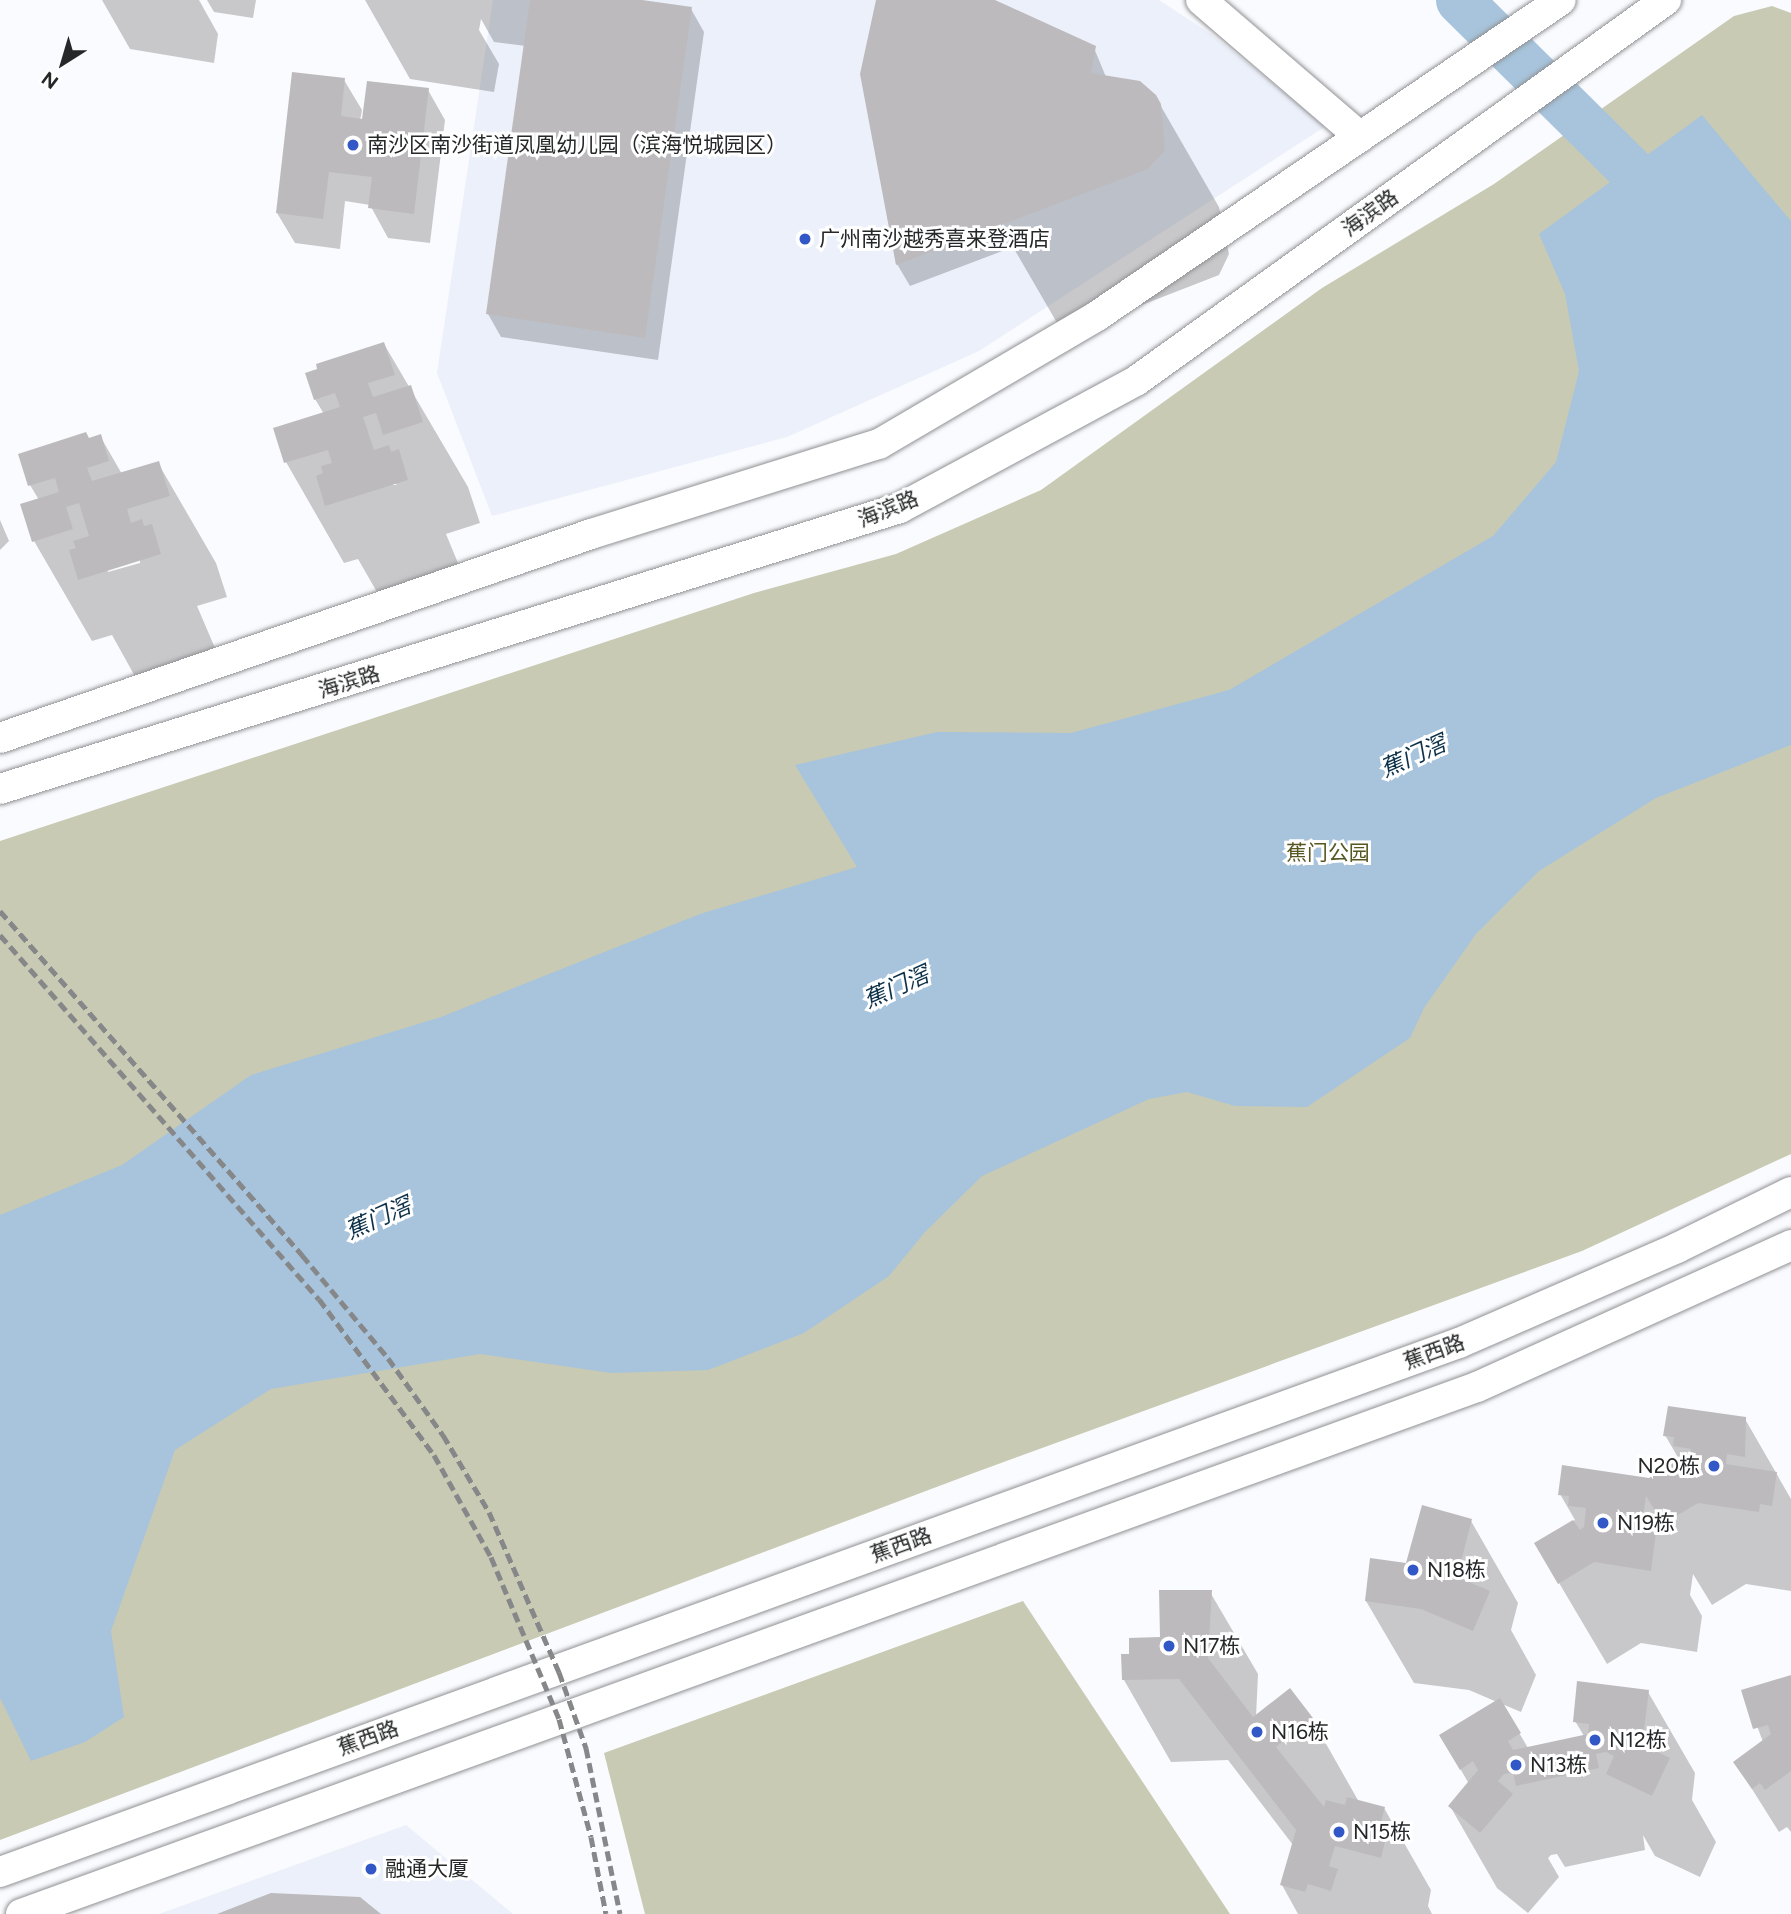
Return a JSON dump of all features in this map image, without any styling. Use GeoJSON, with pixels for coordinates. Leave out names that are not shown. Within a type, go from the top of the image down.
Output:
{"type":"FeatureCollection","features":[{"type":"Feature","properties":{"kind":"street"},"geometry":{"type":"LineString","coordinates":[[1201,0],[1360,137]]}},
{"type":"Feature","properties":{"kind":"street"},"geometry":{"type":"LineString","coordinates":[[0,738],[591,534],[879,444],[1097,316],[1561,0]]}},
{"type":"Feature","properties":{"kind":"street","name":"海滨路"},"geometry":{"type":"LineString","coordinates":[[0,789],[900,508],[1136,381],[1665,0]]}},
{"type":"Feature","properties":{"kind":"street","name":"蕉西路"},"geometry":{"type":"LineString","coordinates":[[0,1872],[1460,1343],[1629,1270],[1791,1192]]}},
{"type":"Feature","properties":{"kind":"street"},"geometry":{"type":"LineString","coordinates":[[21,1914],[61,1907],[1477,1387],[1791,1245]]}},
{"type":"Feature","properties":{"kind":"shaded area","name":"广州南沙越秀喜来登酒店"},"geometry":{"type":"Polygon","coordinates":[[[493,0],[1159,0],[1211,34],[1326,126],[979,351],[787,437],[492,516],[437,373],[493,0]]]}},
{"type":"Feature","properties":{"kind":"shaded area","name":"融通大厦"},"geometry":{"type":"Polygon","coordinates":[[[406,1825],[513,1914],[159,1914],[406,1825]]]}},
{"type":"Feature","properties":{"kind":"green space","name":"蕉门公园"},"geometry":{"type":"Polygon","coordinates":[[[1772,6],[1791,13],[1791,1154],[1582,1251],[971,1474],[0,1840],[0,841],[754,593],[896,554],[1041,490],[1322,288],[1494,184],[1734,16],[1772,6]]]}},
{"type":"Feature","properties":{"kind":"green space"},"geometry":{"type":"Polygon","coordinates":[[[1023,1601],[1230,1914],[645,1914],[604,1753],[1023,1601]]]}},
{"type":"Feature","properties":{"kind":"water","name":"蕉门滘"},"geometry":{"type":"Polygon","coordinates":[[[1702,115],[1791,221],[1791,745],[1656,798],[1539,871],[1476,934],[1424,1008],[1410,1038],[1307,1107],[1235,1106],[1187,1092],[1149,1099],[982,1176],[925,1232],[889,1276],[804,1333],[708,1370],[611,1373],[480,1354],[271,1389],[175,1450],[111,1631],[124,1717],[85,1742],[31,1761],[0,1698],[0,1215],[122,1165],[251,1075],[441,1017],[700,914],[857,867],[795,765],[937,732],[1071,733],[1229,690],[1493,536],[1556,462],[1579,371],[1565,294],[1539,234],[1702,115]]]}},
{"type":"Feature","properties":{"kind":"building"},"geometry":{"type":"Polygon","coordinates":[[[530,0],[642,0],[692,7],[645,338],[486,314],[530,0]]]}},
{"type":"Feature","properties":{"kind":"building"},"geometry":{"type":"Polygon","coordinates":[[[876,0],[995,0],[1096,46],[1091,73],[1140,81],[1156,95],[1161,104],[1165,150],[1148,169],[896,265],[860,74],[876,0]]]}},
{"type":"Feature","properties":{"kind":"building","name":"南沙区南沙街道凤凰幼儿园（滨海悦城园区）"},"geometry":{"type":"Polygon","coordinates":[[[292,72],[345,78],[341,116],[362,119],[367,81],[429,88],[414,214],[368,208],[372,177],[329,172],[323,219],[276,213],[292,72]]]}},
{"type":"Feature","properties":{"kind":"building"},"geometry":{"type":"Polygon","coordinates":[[[384,342],[395,375],[368,383],[373,397],[411,385],[423,422],[383,435],[376,413],[363,417],[374,450],[389,445],[391,452],[399,449],[408,480],[325,506],[316,476],[323,473],[321,466],[332,463],[328,450],[284,463],[273,428],[340,407],[335,393],[314,400],[305,373],[317,369],[316,364],[384,342]]]}},
{"type":"Feature","properties":{"kind":"building"},"geometry":{"type":"Polygon","coordinates":[[[86,432],[89,438],[101,434],[109,461],[87,468],[92,481],[159,461],[170,496],[127,509],[131,523],[142,519],[144,526],[152,524],[161,554],[78,580],[69,550],[76,548],[73,541],[89,536],[79,503],[66,507],[73,529],[32,542],[20,504],[59,492],[55,478],[28,486],[18,454],[86,432]]]}},
{"type":"Feature","properties":{"kind":"building"},"geometry":{"type":"Polygon","coordinates":[[[1668,1406],[1746,1417],[1745,1457],[1727,1454],[1726,1464],[1777,1472],[1772,1506],[1760,1504],[1759,1512],[1698,1503],[1663,1524],[1646,1496],[1643,1517],[1622,1513],[1620,1527],[1656,1532],[1651,1571],[1594,1562],[1558,1584],[1534,1543],[1573,1520],[1580,1530],[1584,1527],[1586,1508],[1568,1506],[1569,1496],[1558,1495],[1562,1465],[1649,1478],[1678,1460],[1684,1471],[1689,1468],[1691,1449],[1673,1446],[1674,1437],[1663,1436],[1668,1406]]]}},
{"type":"Feature","properties":{"kind":"building","name":"N18栋"},"geometry":{"type":"Polygon","coordinates":[[[1422,1505],[1472,1519],[1457,1577],[1490,1591],[1473,1631],[1421,1609],[1365,1601],[1370,1558],[1406,1563],[1422,1505]]]}},
{"type":"Feature","properties":{"kind":"building"},"geometry":{"type":"Polygon","coordinates":[[[1159,1590],[1212,1590],[1208,1658],[1253,1717],[1290,1688],[1313,1718],[1276,1747],[1324,1807],[1326,1800],[1345,1805],[1347,1797],[1385,1807],[1379,1830],[1387,1833],[1381,1858],[1335,1846],[1329,1866],[1338,1869],[1331,1891],[1308,1884],[1305,1892],[1280,1885],[1296,1830],[1179,1679],[1122,1680],[1121,1654],[1129,1654],[1129,1638],[1160,1637],[1159,1590]]]}},
{"type":"Feature","properties":{"kind":"building"},"geometry":{"type":"Polygon","coordinates":[[[1791,1675],[1791,1771],[1765,1790],[1760,1783],[1752,1789],[1733,1762],[1771,1734],[1768,1725],[1753,1729],[1741,1690],[1791,1675]]]}},
{"type":"Feature","properties":{"kind":"building"},"geometry":{"type":"Polygon","coordinates":[[[1577,1681],[1649,1690],[1644,1730],[1629,1728],[1628,1738],[1670,1758],[1652,1796],[1606,1774],[1614,1756],[1606,1752],[1596,1754],[1599,1768],[1516,1786],[1513,1772],[1504,1774],[1498,1781],[1513,1794],[1480,1833],[1448,1806],[1478,1770],[1473,1761],[1460,1770],[1439,1735],[1500,1698],[1521,1733],[1508,1741],[1513,1750],[1588,1734],[1589,1724],[1573,1722],[1577,1681]]]}},
{"type":"Feature","properties":{"kind":"building"},"geometry":{"type":"Polygon","coordinates":[[[271,1893],[360,1897],[381,1914],[217,1914],[271,1893]]]}},
{"type":"Feature","properties":{"kind":"waterway"},"geometry":{"type":"LineString","coordinates":[[1459,0],[1629,168]]}},
{"type":"Feature","properties":{"kind":"railway"},"geometry":{"type":"LineString","coordinates":[[0,911],[302,1255],[388,1358],[443,1435],[489,1512],[559,1672],[586,1748],[620,1914]]}},
{"type":"Feature","properties":{"kind":"railway"},"geometry":{"type":"LineString","coordinates":[[0,935],[319,1299],[434,1455],[491,1557],[559,1719],[591,1837],[606,1914]]}},
{"type":"Feature","properties":{"kind":"place","name":"南沙区南沙街道凤凰幼儿园（滨海悦城园区）"},"geometry":{"type":"Point","coordinates":[353,145]}},
{"type":"Feature","properties":{"kind":"place","name":"广州南沙越秀喜来登酒店"},"geometry":{"type":"Point","coordinates":[805,239]}},
{"type":"Feature","properties":{"kind":"place","name":"N20栋"},"geometry":{"type":"Point","coordinates":[1714,1466]}},
{"type":"Feature","properties":{"kind":"place","name":"N19栋"},"geometry":{"type":"Point","coordinates":[1603,1523]}},
{"type":"Feature","properties":{"kind":"place","name":"N18栋"},"geometry":{"type":"Point","coordinates":[1413,1570]}},
{"type":"Feature","properties":{"kind":"place","name":"N17栋"},"geometry":{"type":"Point","coordinates":[1169,1646]}},
{"type":"Feature","properties":{"kind":"place","name":"N16栋"},"geometry":{"type":"Point","coordinates":[1257,1732]}},
{"type":"Feature","properties":{"kind":"place","name":"N12栋"},"geometry":{"type":"Point","coordinates":[1595,1740]}},
{"type":"Feature","properties":{"kind":"place","name":"N13栋"},"geometry":{"type":"Point","coordinates":[1516,1765]}},
{"type":"Feature","properties":{"kind":"place","name":"N15栋"},"geometry":{"type":"Point","coordinates":[1339,1832]}},
{"type":"Feature","properties":{"kind":"place","name":"融通大厦"},"geometry":{"type":"Point","coordinates":[371,1869]}}]}
